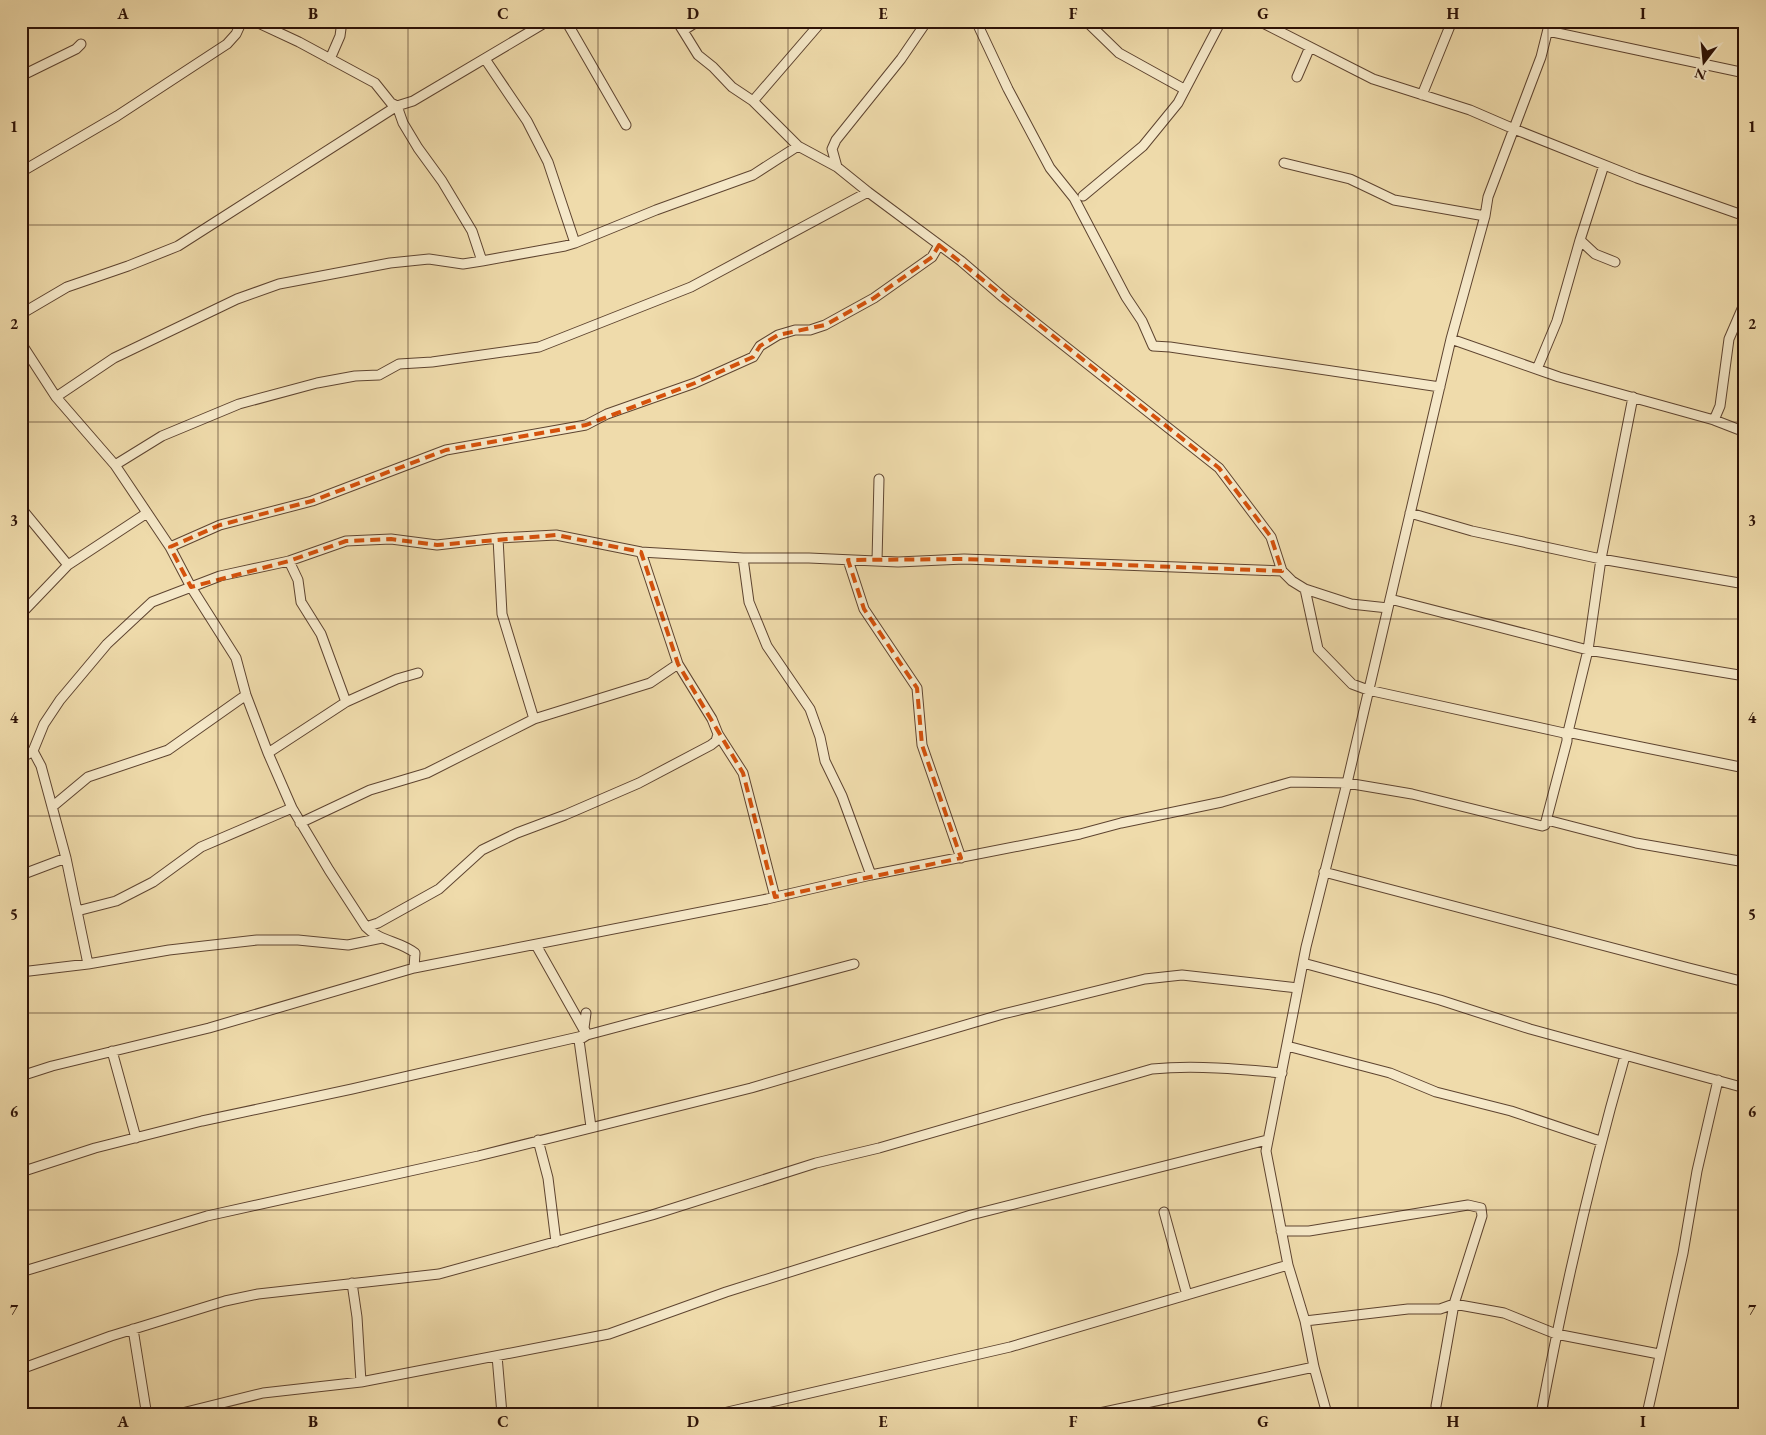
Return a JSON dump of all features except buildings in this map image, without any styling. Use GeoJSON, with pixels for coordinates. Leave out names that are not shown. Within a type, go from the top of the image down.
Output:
{"type":"FeatureCollection","features":[{"type":"Feature","properties":{"kind":"street"},"geometry":{"type":"LineString","coordinates":[[21,172],[117,116],[226,44],[236,34],[242,21]]}},
{"type":"Feature","properties":{"kind":"street"},"geometry":{"type":"LineString","coordinates":[[254,21],[299,42],[375,83],[391,103],[397,106],[403,122],[418,148],[442,181],[472,231],[482,261]]}},
{"type":"Feature","properties":{"kind":"street"},"geometry":{"type":"LineString","coordinates":[[330,59],[340,36],[342,21]]}},
{"type":"Feature","properties":{"kind":"street"},"geometry":{"type":"LineString","coordinates":[[21,314],[67,287],[178,246],[397,106],[413,102],[548,21]]}},
{"type":"Feature","properties":{"kind":"street"},"geometry":{"type":"LineString","coordinates":[[566,21],[626,125]]}},
{"type":"Feature","properties":{"kind":"street"},"geometry":{"type":"LineString","coordinates":[[678,21],[698,55],[713,67],[732,87],[753,101],[798,146],[837,166],[868,192],[961,261],[1004,298],[1219,468],[1271,537],[1282,571],[1305,589],[1351,604],[1389,604],[1588,650],[1745,676]]}},
{"type":"Feature","properties":{"kind":"street"},"geometry":{"type":"LineString","coordinates":[[684,30],[698,21]]}},
{"type":"Feature","properties":{"kind":"street"},"geometry":{"type":"LineString","coordinates":[[753,101],[822,21]]}},
{"type":"Feature","properties":{"kind":"street"},"geometry":{"type":"LineString","coordinates":[[837,166],[832,149],[836,140],[901,59],[927,21]]}},
{"type":"Feature","properties":{"kind":"street"},"geometry":{"type":"LineString","coordinates":[[976,21],[1008,89],[1050,168],[1074,198],[1126,297],[1142,322],[1153,346],[1440,387]]}},
{"type":"Feature","properties":{"kind":"street"},"geometry":{"type":"LineString","coordinates":[[1086,21],[1119,53],[1184,89]]}},
{"type":"Feature","properties":{"kind":"street"},"geometry":{"type":"LineString","coordinates":[[1083,196],[1143,146],[1178,103],[1221,21]]}},
{"type":"Feature","properties":{"kind":"street"},"geometry":{"type":"LineString","coordinates":[[1259,21],[1373,79],[1470,110],[1604,165],[1745,216]]}},
{"type":"Feature","properties":{"kind":"street"},"geometry":{"type":"LineString","coordinates":[[1422,95],[1452,21]]}},
{"type":"Feature","properties":{"kind":"street"},"geometry":{"type":"LineString","coordinates":[[1327,1414],[1314,1367],[1305,1321],[1288,1265],[1266,1151],[1267,1140],[1282,1073],[1302,963],[1347,783],[1451,339],[1485,216],[1488,197],[1541,56],[1550,21]]}},
{"type":"Feature","properties":{"kind":"street"},"geometry":{"type":"LineString","coordinates":[[1548,31],[1745,73]]}},
{"type":"Feature","properties":{"kind":"street"},"geometry":{"type":"LineString","coordinates":[[21,76],[76,49],[81,44]]}},
{"type":"Feature","properties":{"kind":"street"},"geometry":{"type":"LineString","coordinates":[[1297,77],[1310,47]]}},
{"type":"Feature","properties":{"kind":"street"},"geometry":{"type":"LineString","coordinates":[[485,59],[527,121],[548,162],[575,243]]}},
{"type":"Feature","properties":{"kind":"street"},"geometry":{"type":"LineString","coordinates":[[56,397],[114,358],[237,299],[279,284],[390,263],[429,259],[463,264],[565,246],[656,210],[753,175],[798,146]]}},
{"type":"Feature","properties":{"kind":"street"},"geometry":{"type":"LineString","coordinates":[[1284,163],[1350,179],[1394,200],[1485,216]]}},
{"type":"Feature","properties":{"kind":"street"},"geometry":{"type":"LineString","coordinates":[[1537,369],[1557,321],[1604,165]]}},
{"type":"Feature","properties":{"kind":"street"},"geometry":{"type":"LineString","coordinates":[[115,465],[162,436],[239,404],[317,383],[355,376],[379,375],[399,364],[432,362],[539,347],[690,287],[868,192]]}},
{"type":"Feature","properties":{"kind":"street"},"geometry":{"type":"LineString","coordinates":[[1580,240],[1595,254],[1615,262]]}},
{"type":"Feature","properties":{"kind":"street"},"geometry":{"type":"LineString","coordinates":[[170,546],[220,525],[312,501],[446,450],[586,425],[607,414],[696,383],[752,357],[760,346],[778,335],[795,330],[810,330],[825,325],[874,298],[932,257],[939,245]]}},
{"type":"Feature","properties":{"kind":"street"},"geometry":{"type":"LineString","coordinates":[[1714,420],[1720,406],[1729,339],[1745,302]]}},
{"type":"Feature","properties":{"kind":"street"},"geometry":{"type":"LineString","coordinates":[[1451,339],[1601,390],[1714,420],[1745,432]]}},
{"type":"Feature","properties":{"kind":"street"},"geometry":{"type":"LineString","coordinates":[[21,343],[56,397],[115,465],[170,546],[191,587],[236,658],[246,695],[268,753],[300,823],[366,927],[371,933],[408,947],[415,953],[414,968]]}},
{"type":"Feature","properties":{"kind":"street"},"geometry":{"type":"LineString","coordinates":[[21,1076],[52,1066],[209,1028],[369,983],[414,968],[775,897],[871,875],[1080,834],[1121,823],[1222,802],[1291,782],[1347,783],[1412,794],[1542,826],[1545,825],[1588,650],[1601,559],[1633,397]]}},
{"type":"Feature","properties":{"kind":"street"},"geometry":{"type":"LineString","coordinates":[[877,561],[879,479]]}},
{"type":"Feature","properties":{"kind":"street"},"geometry":{"type":"LineString","coordinates":[[21,508],[68,564]]}},
{"type":"Feature","properties":{"kind":"street"},"geometry":{"type":"LineString","coordinates":[[21,614],[68,564],[147,513]]}},
{"type":"Feature","properties":{"kind":"street"},"geometry":{"type":"LineString","coordinates":[[1410,513],[1472,531],[1601,559],[1745,584]]}},
{"type":"Feature","properties":{"kind":"street"},"geometry":{"type":"LineString","coordinates":[[21,758],[33,751],[44,724],[60,700],[107,644],[152,602],[220,576],[290,561],[346,541],[391,539],[437,545],[498,538],[556,536],[641,552],[743,558],[877,561],[964,559],[1282,571]]}},
{"type":"Feature","properties":{"kind":"street"},"geometry":{"type":"LineString","coordinates":[[498,538],[502,614],[534,719]]}},
{"type":"Feature","properties":{"kind":"street"},"geometry":{"type":"LineString","coordinates":[[641,552],[678,664],[743,773],[775,897]]}},
{"type":"Feature","properties":{"kind":"street"},"geometry":{"type":"LineString","coordinates":[[743,558],[749,602],[766,646],[810,709],[820,737],[825,761],[842,796],[871,875]]}},
{"type":"Feature","properties":{"kind":"street"},"geometry":{"type":"LineString","coordinates":[[848,560],[864,609],[917,688],[922,745],[961,858]]}},
{"type":"Feature","properties":{"kind":"street"},"geometry":{"type":"LineString","coordinates":[[290,561],[298,580],[301,602],[321,634],[346,702]]}},
{"type":"Feature","properties":{"kind":"street"},"geometry":{"type":"LineString","coordinates":[[1305,589],[1318,649],[1352,684],[1368,690],[1567,734],[1745,768]]}},
{"type":"Feature","properties":{"kind":"street"},"geometry":{"type":"LineString","coordinates":[[300,823],[370,790],[427,773],[534,719],[650,683],[678,664]]}},
{"type":"Feature","properties":{"kind":"street"},"geometry":{"type":"LineString","coordinates":[[268,753],[346,702],[397,679],[418,673]]}},
{"type":"Feature","properties":{"kind":"street"},"geometry":{"type":"LineString","coordinates":[[52,807],[88,778],[168,750],[246,695]]}},
{"type":"Feature","properties":{"kind":"street"},"geometry":{"type":"LineString","coordinates":[[366,927],[378,923],[439,889],[482,850],[517,833],[565,816],[639,783],[711,745],[716,741],[718,734]]}},
{"type":"Feature","properties":{"kind":"street"},"geometry":{"type":"LineString","coordinates":[[33,751],[41,766],[66,858],[88,964]]}},
{"type":"Feature","properties":{"kind":"street"},"geometry":{"type":"LineString","coordinates":[[77,911],[116,901],[152,882],[202,847],[292,808]]}},
{"type":"Feature","properties":{"kind":"street"},"geometry":{"type":"LineString","coordinates":[[1546,820],[1636,842],[1745,862]]}},
{"type":"Feature","properties":{"kind":"street"},"geometry":{"type":"LineString","coordinates":[[21,875],[66,858]]}},
{"type":"Feature","properties":{"kind":"street"},"geometry":{"type":"LineString","coordinates":[[1324,872],[1745,982]]}},
{"type":"Feature","properties":{"kind":"street"},"geometry":{"type":"LineString","coordinates":[[21,972],[88,964],[168,950],[257,940],[298,940],[348,945],[382,938]]}},
{"type":"Feature","properties":{"kind":"street"},"geometry":{"type":"LineString","coordinates":[[536,945],[587,1035]]}},
{"type":"Feature","properties":{"kind":"street"},"geometry":{"type":"LineString","coordinates":[[1302,963],[1440,1000],[1530,1029],[1745,1088]]}},
{"type":"Feature","properties":{"kind":"street"},"geometry":{"type":"LineString","coordinates":[[21,1172],[95,1148],[202,1121],[587,1035],[854,964]]}},
{"type":"Feature","properties":{"kind":"street"},"geometry":{"type":"LineString","coordinates":[[21,1272],[207,1216],[478,1156],[751,1088],[1003,1014],[1145,979],[1182,975],[1298,988]]}},
{"type":"Feature","properties":{"kind":"street"},"geometry":{"type":"LineString","coordinates":[[586,1013],[584,1028],[587,1035]]}},
{"type":"Feature","properties":{"kind":"street"},"geometry":{"type":"LineString","coordinates":[[587,1035],[579,1040],[591,1127]]}},
{"type":"Feature","properties":{"kind":"street"},"geometry":{"type":"LineString","coordinates":[[1287,1046],[1390,1073],[1436,1092],[1511,1111],[1600,1141]]}},
{"type":"Feature","properties":{"kind":"street"},"geometry":{"type":"LineString","coordinates":[[112,1052],[136,1138]]}},
{"type":"Feature","properties":{"kind":"street"},"geometry":{"type":"LineString","coordinates":[[1541,1414],[1556,1334],[1600,1141],[1625,1056]]}},
{"type":"Feature","properties":{"kind":"street"},"geometry":{"type":"LineString","coordinates":[[21,1369],[133,1329],[226,1300],[258,1294],[438,1274],[652,1216],[816,1163],[879,1148],[1152,1069],[1172,1067],[1240,1069],[1282,1073]]}},
{"type":"Feature","properties":{"kind":"street"},"geometry":{"type":"LineString","coordinates":[[1647,1414],[1683,1253],[1697,1171],[1718,1080]]}},
{"type":"Feature","properties":{"kind":"street"},"geometry":{"type":"LineString","coordinates":[[538,1140],[548,1178],[556,1242]]}},
{"type":"Feature","properties":{"kind":"street"},"geometry":{"type":"LineString","coordinates":[[178,1414],[263,1393],[361,1382],[609,1334],[726,1292],[971,1215],[1267,1140]]}},
{"type":"Feature","properties":{"kind":"street"},"geometry":{"type":"LineString","coordinates":[[1281,1231],[1309,1231],[1468,1205],[1480,1208],[1482,1216],[1454,1304],[1436,1406]]}},
{"type":"Feature","properties":{"kind":"street"},"geometry":{"type":"LineString","coordinates":[[1164,1212],[1187,1295]]}},
{"type":"Feature","properties":{"kind":"street"},"geometry":{"type":"LineString","coordinates":[[724,1413],[1010,1347],[1288,1265]]}},
{"type":"Feature","properties":{"kind":"street"},"geometry":{"type":"LineString","coordinates":[[352,1283],[358,1317],[361,1382]]}},
{"type":"Feature","properties":{"kind":"street"},"geometry":{"type":"LineString","coordinates":[[1305,1321],[1408,1309],[1440,1309],[1454,1304],[1504,1313],[1556,1334],[1659,1354]]}},
{"type":"Feature","properties":{"kind":"street"},"geometry":{"type":"LineString","coordinates":[[133,1329],[148,1414]]}},
{"type":"Feature","properties":{"kind":"street"},"geometry":{"type":"LineString","coordinates":[[497,1356],[502,1414]]}},
{"type":"Feature","properties":{"kind":"street"},"geometry":{"type":"LineString","coordinates":[[1095,1414],[1314,1367]]}},
{"type":"Feature","properties":{"kind":"highlighted area"},"geometry":{"type":"Polygon","coordinates":[[[939,245],[1219,468],[1271,537],[1282,571],[964,559],[848,560],[864,609],[917,688],[922,745],[961,858],[775,897],[743,773],[678,664],[641,552],[556,535],[437,545],[391,539],[346,541],[289,561],[191,587],[170,547],[220,525],[312,501],[446,450],[586,425],[695,383],[753,357],[760,346],[778,335],[825,325],[874,298],[932,257],[939,245]]]}}]}
